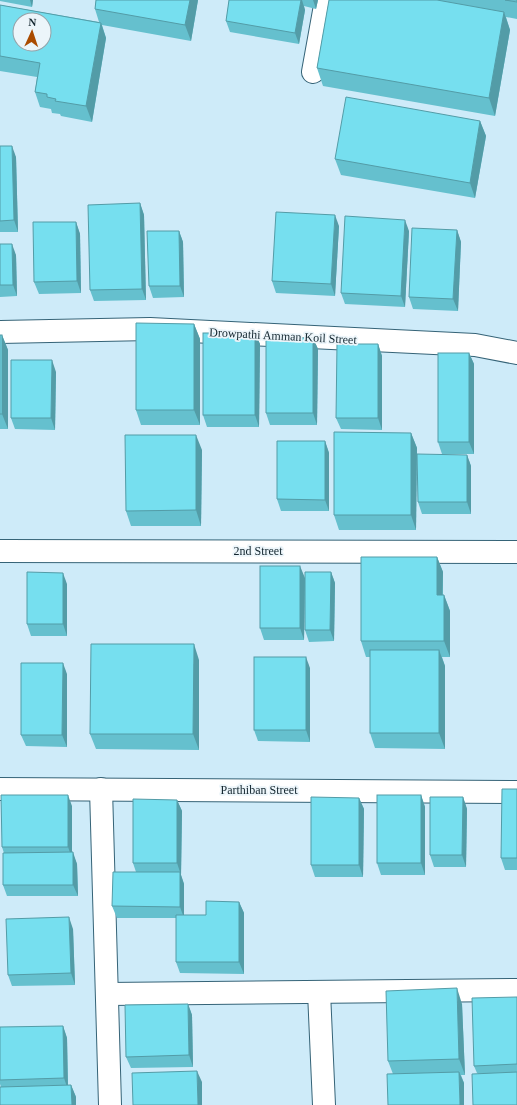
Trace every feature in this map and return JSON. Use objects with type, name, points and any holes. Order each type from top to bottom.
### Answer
[{"type":"street","points":[[313,72],[326,0]]},
{"type":"street","name":"Drowpathi Amman Koil Street","points":[[0,332],[150,329],[475,345],[517,353]]},
{"type":"street","name":"2nd Street","points":[[0,551],[517,552]]},
{"type":"street","name":"Parthiban Street","points":[[0,789],[517,792]]},
{"type":"street","points":[[101,790],[110,1105]]},
{"type":"street","points":[[107,994],[517,990]]},
{"type":"street","points":[[319,992],[324,1105]]},
{"type":"building","points":[[96,0],[190,0],[185,25],[95,9]]},
{"type":"building","points":[[229,0],[301,0],[295,33],[226,21]]},
{"type":"building","points":[[329,0],[437,0],[504,12],[489,98],[317,68]]},
{"type":"building","points":[[505,0],[517,0],[517,2]]},
{"type":"building","points":[[0,5],[39,12],[12,12],[12,52],[52,52],[52,14],[101,23],[86,106],[55,101],[56,99],[47,97],[47,94],[35,92],[40,63],[0,56]]},
{"type":"building","points":[[346,97],[480,121],[470,183],[335,159]]},
{"type":"building","points":[[0,146],[12,146],[14,220],[0,221]]},
{"type":"building","points":[[140,203],[142,289],[90,290],[88,205]]},
{"type":"building","points":[[276,212],[335,215],[331,284],[272,281]]},
{"type":"building","points":[[345,216],[405,220],[401,296],[341,293]]},
{"type":"building","points":[[33,222],[76,222],[77,281],[34,282]]},
{"type":"building","points":[[412,228],[457,230],[453,299],[409,297]]},
{"type":"building","points":[[147,231],[179,231],[180,286],[149,286]]},
{"type":"building","points":[[0,244],[12,244],[13,285],[0,285]]},
{"type":"building","points":[[136,323],[194,324],[194,410],[136,410]]},
{"type":"building","points":[[203,333],[255,333],[255,415],[203,415]]},
{"type":"building","points":[[0,335],[2,335],[2,414],[0,414]]},
{"type":"building","points":[[266,337],[313,338],[313,413],[266,413]]},
{"type":"building","points":[[337,344],[378,344],[378,418],[336,418]]},
{"type":"building","points":[[438,353],[469,353],[469,442],[438,442]]},
{"type":"building","points":[[11,360],[52,360],[51,418],[11,418]]},
{"type":"building","points":[[334,432],[411,433],[411,515],[334,515]]},
{"type":"building","points":[[125,435],[196,435],[196,510],[126,511]]},
{"type":"building","points":[[277,441],[325,441],[325,500],[277,499]]},
{"type":"building","points":[[417,454],[467,455],[467,502],[418,502]]},
{"type":"building","points":[[361,557],[437,557],[437,595],[444,595],[444,641],[361,641]]},
{"type":"building","points":[[260,566],[300,566],[300,628],[260,628]]},
{"type":"building","points":[[27,572],[63,573],[63,624],[27,624]]},
{"type":"building","points":[[305,572],[331,572],[330,630],[305,630]]},
{"type":"building","points":[[91,644],[194,644],[193,734],[90,734]]},
{"type":"building","points":[[370,650],[439,650],[439,733],[370,733]]},
{"type":"building","points":[[254,657],[306,657],[306,730],[254,730]]},
{"type":"building","points":[[21,663],[63,663],[62,735],[21,735]]},
{"type":"building","points":[[502,789],[517,789],[517,858],[501,858]]},
{"type":"building","points":[[1,795],[68,795],[68,847],[2,847]]},
{"type":"building","points":[[377,795],[421,795],[421,863],[377,863]]},
{"type":"building","points":[[311,797],[359,798],[359,865],[311,865]]},
{"type":"building","points":[[430,797],[463,797],[462,855],[430,855]]},
{"type":"building","points":[[133,799],[177,800],[177,863],[133,863]]},
{"type":"building","points":[[73,852],[73,885],[3,885],[3,853]]},
{"type":"building","points":[[113,872],[180,872],[180,907],[112,906]]},
{"type":"building","points":[[206,901],[239,902],[239,962],[176,962],[176,915],[206,915]]},
{"type":"building","points":[[69,917],[71,973],[8,975],[6,919]]},
{"type":"building","points":[[457,988],[459,1059],[388,1061],[386,991]]},
{"type":"building","points":[[517,997],[517,1064],[474,1066],[472,998]]},
{"type":"building","points":[[188,1004],[189,1055],[126,1057],[125,1005]]},
{"type":"building","points":[[63,1026],[64,1078],[0,1080],[0,1027]]},
{"type":"building","points":[[197,1071],[198,1105],[133,1105],[132,1073]]},
{"type":"building","points":[[459,1072],[460,1105],[388,1105],[387,1074]]},
{"type":"building","points":[[517,1072],[517,1105],[473,1105],[472,1074]]},
{"type":"building","points":[[71,1085],[72,1105],[0,1105],[0,1087]]}]
